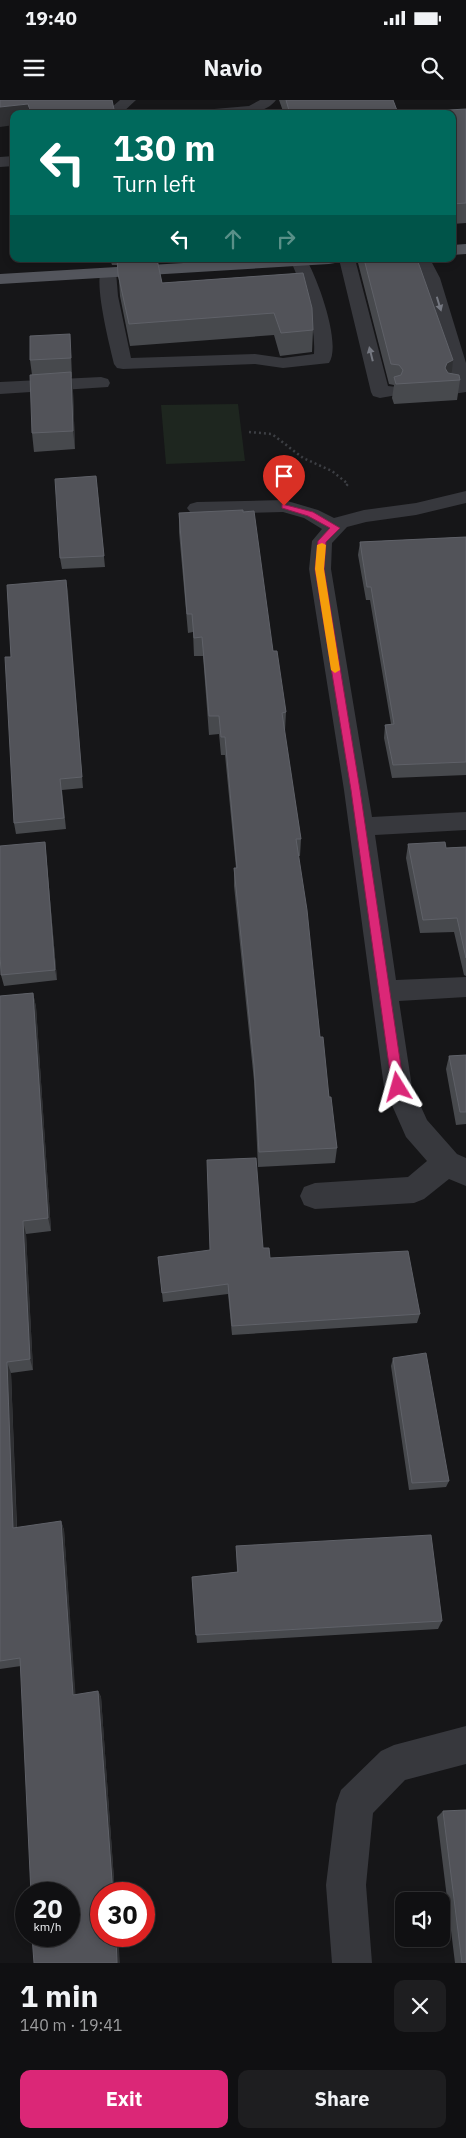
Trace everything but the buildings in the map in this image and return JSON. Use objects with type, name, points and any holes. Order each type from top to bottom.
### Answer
[{"type":"main road","points":[[0,279],[108,272],[185,263],[242,262]]},
{"type":"street","points":[[116,110],[129,100]]},
{"type":"street","points":[[239,110],[265,105],[268,100]]},
{"type":"street","points":[[108,272],[109,296],[123,364],[255,359],[283,363],[324,359],[325,345],[313,291],[298,262]]},
{"type":"street","points":[[348,262],[380,392],[390,391]]},
{"type":"street","points":[[423,262],[431,278],[464,387],[453,388]]},
{"type":"street","points":[[0,388],[101,383]]},
{"type":"street","points":[[197,508],[284,506],[310,514],[329,524],[340,524],[364,516],[416,509],[466,497]]},
{"type":"street","points":[[315,1196],[414,1190],[457,1168],[416,1128],[398,1087],[320,569],[322,541],[329,524]]},
{"type":"street","points":[[360,826],[466,821]]},
{"type":"street","points":[[384,992],[463,987]]},
{"type":"street","points":[[352,1963],[346,1885],[355,1804],[394,1764],[466,1745]]},
{"type":"path","points":[[249,432],[272,434],[303,458],[332,471],[348,484],[332,498],[329,524]]},
{"type":"shaded area","points":[[238,404],[245,461],[166,464],[161,405]]},
{"type":"slow traffic","points":[[322,545],[320,569],[335,670]]},
{"type":"route","points":[[284,506],[310,514],[336,528],[322,541],[320,569],[356,790],[398,1087]]}]
